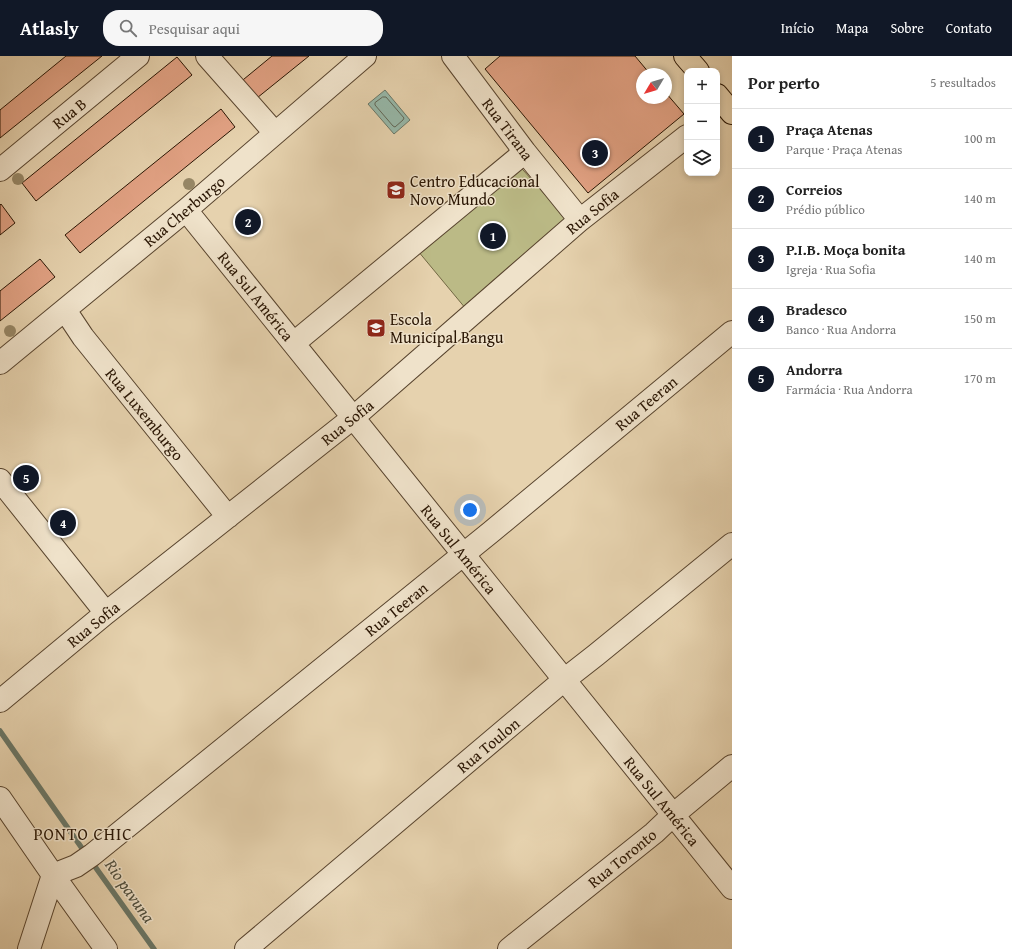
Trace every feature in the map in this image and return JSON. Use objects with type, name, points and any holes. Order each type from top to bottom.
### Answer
[{"type":"main road","points":[[685,56],[695,68]]},
{"type":"street","name":"Rua B","points":[[0,170],[138,56]]},
{"type":"street","points":[[207,56],[275,133]]},
{"type":"street","name":"Rua Cherburgo","points":[[0,363],[186,210],[365,56]]},
{"type":"street","name":"Rua Tirana","points":[[453,56],[525,152],[580,220]]},
{"type":"street","name":"Rua Sofia","points":[[0,700],[106,613],[354,417],[580,220],[684,138]]},
{"type":"street","points":[[294,343],[525,152]]},
{"type":"street","name":"Rua Sul América","points":[[186,210],[732,888]]},
{"type":"street","name":"Rua Luxemburgo","points":[[65,310],[83,337],[228,517]]},
{"type":"street","name":"Rua Teeran","points":[[53,875],[76,866],[92,855],[463,554],[732,332]]},
{"type":"street","points":[[0,480],[106,613]]},
{"type":"street","name":"Rua Toulon","points":[[246,949],[564,680],[732,544]]},
{"type":"street","name":"Rua Toronto","points":[[509,949],[654,833],[673,815],[732,766]]},
{"type":"street","points":[[0,798],[106,949]]},
{"type":"street","points":[[29,949],[53,875]]},
{"type":"shaded area","points":[[515,161],[573,226],[471,315],[413,245]]},
{"type":"water","points":[[385,90],[410,120],[394,134],[368,104]]},
{"type":"building","points":[[66,56],[102,56],[0,138],[0,110]]},
{"type":"building","points":[[272,56],[309,56],[252,102],[238,84]]},
{"type":"building","points":[[500,56],[635,56],[645,68],[636,68],[636,104],[672,104],[672,100],[684,114],[588,193],[485,69]]},
{"type":"building","points":[[177,57],[192,75],[36,201],[22,183]]},
{"type":"building","points":[[221,109],[235,127],[80,253],[65,235]]},
{"type":"building","points":[[1,204],[15,223],[0,235],[0,205]]},
{"type":"building","points":[[40,259],[55,277],[0,321],[0,291]]},
{"type":"waterway","name":"Rio pavuna","points":[[0,731],[86,854]]},
{"type":"waterway","name":"Rio pavuna","points":[[91,861],[154,949]]},
{"type":"place","name":"P.I.B. Moça bonita","points":[[595,153]]},
{"type":"place","name":"Centro Educacional Novo Mundo","points":[[396,190]]},
{"type":"place","name":"Correios","points":[[248,222]]},
{"type":"place","name":"Praça Atenas","points":[[493,236]]},
{"type":"place","name":"Escola Municipal Bangu","points":[[376,328]]},
{"type":"place","name":"Andorra","points":[[26,478]]},
{"type":"place","name":"Bradesco","points":[[63,523]]},
{"type":"district","name":"PONTO CHIC","points":[[83,834]]}]
